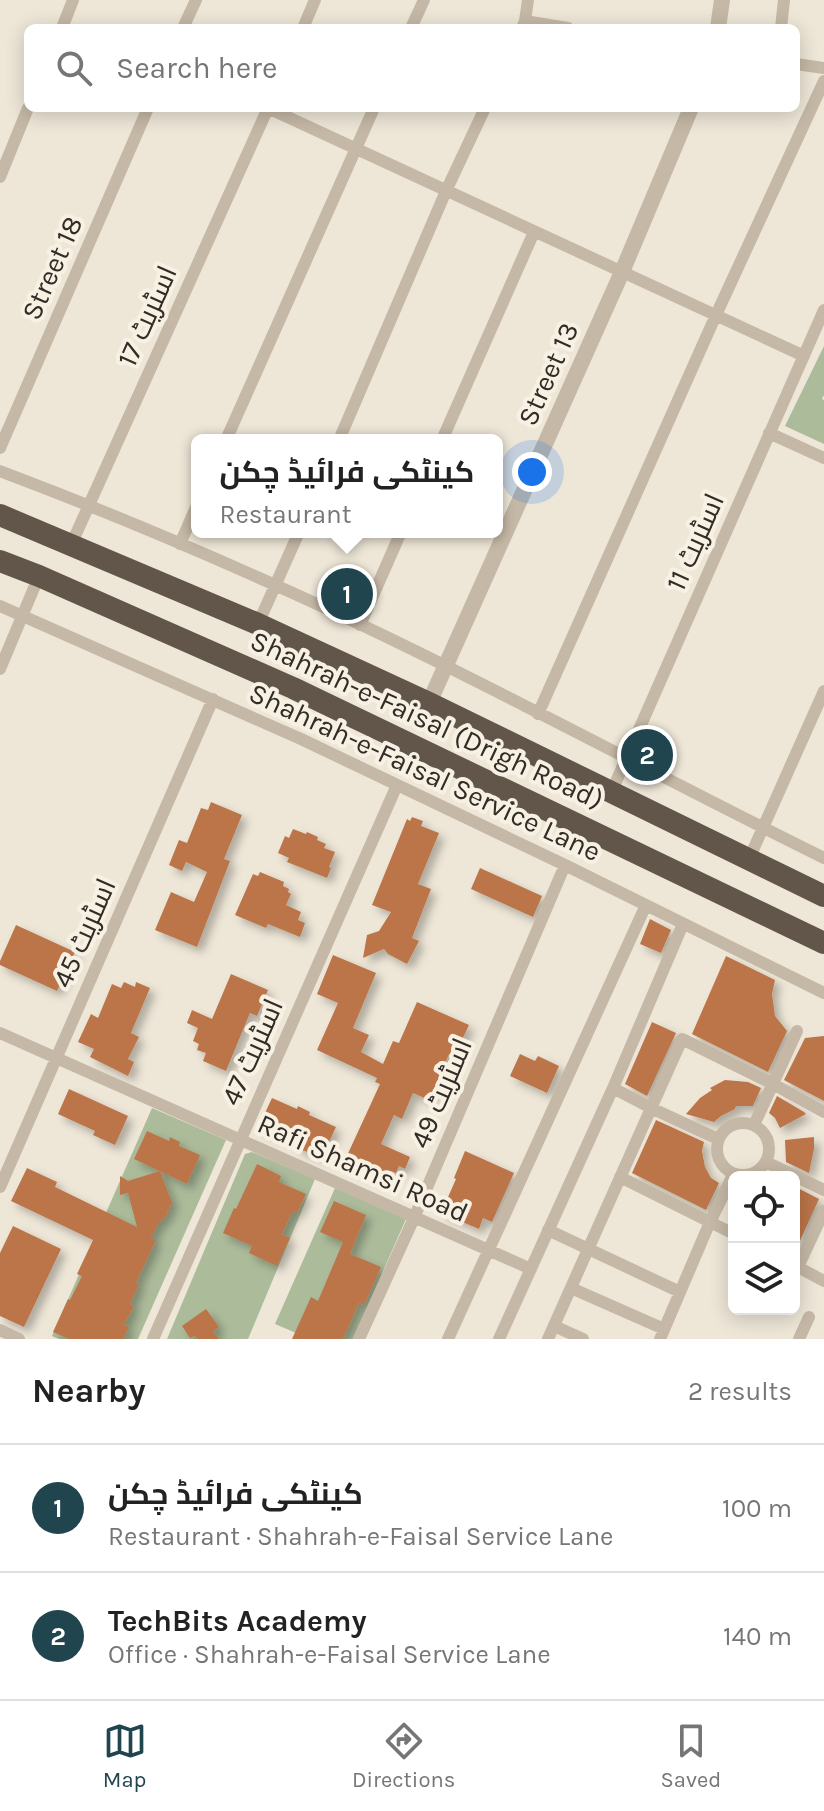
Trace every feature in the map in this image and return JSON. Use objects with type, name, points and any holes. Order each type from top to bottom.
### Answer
[{"type":"highway","name":"Shahrah-e-Faisal (Drigh Road)","points":[[0,515],[258,624],[429,703],[824,896]]},
{"type":"highway","name":"Shahrah-e-Faisal (Drigh Road)","points":[[0,561],[293,688],[824,943]]},
{"type":"street","points":[[64,24],[73,0]]},
{"type":"street","points":[[185,24],[196,0]]},
{"type":"street","points":[[305,24],[315,0]]},
{"type":"street","points":[[413,24],[424,0]]},
{"type":"street","points":[[524,24],[528,0]]},
{"type":"street","points":[[719,24],[722,0]]},
{"type":"street","points":[[781,24],[784,0]]},
{"type":"street","points":[[800,65],[824,68]]},
{"type":"street","points":[[538,714],[824,81]]},
{"type":"street","points":[[0,177],[26,112]]},
{"type":"street","name":"Street 18","points":[[0,448],[146,112]]},
{"type":"street","name":"اسٹریٹ 17","points":[[71,545],[266,112]]},
{"type":"street","points":[[277,112],[804,356]]},
{"type":"street","points":[[229,434],[372,112]]},
{"type":"street","points":[[342,434],[483,112]]},
{"type":"street","name":"Street 13","points":[[503,537],[622,272],[689,112]]},
{"type":"street","points":[[445,434],[534,232]]},
{"type":"street","name":"اسٹریٹ 11","points":[[611,793],[824,310]]},
{"type":"street","points":[[769,433],[824,458]]},
{"type":"street","points":[[1,474],[88,505],[277,585],[445,666],[824,858]]},
{"type":"street","points":[[180,544],[191,519]]},
{"type":"street","points":[[258,624],[297,538]]},
{"type":"street","points":[[360,625],[398,538]]},
{"type":"street","name":"Street 13","points":[[429,703],[503,538]]},
{"type":"street","points":[[0,669],[39,576]]},
{"type":"street","name":"Shahrah-e-Faisal Service Lane","points":[[0,606],[213,699],[397,785],[824,993]]},
{"type":"street","points":[[749,859],[824,691]]},
{"type":"street","name":"اسٹریٹ 45","points":[[0,1187],[213,699]]},
{"type":"street","name":"اسٹریٹ 47","points":[[153,1339],[397,785]]},
{"type":"street","name":"اسٹریٹ 49","points":[[359,1339],[565,865]]},
{"type":"street","points":[[448,1339],[646,905]]},
{"type":"street","points":[[499,1339],[613,1088],[683,924]]},
{"type":"street","points":[[754,1125],[797,1031]]},
{"type":"street","name":"Rafi Shamsi Road","points":[[0,1033],[531,1269]]},
{"type":"street","points":[[548,1339],[682,1039],[824,1112]]},
{"type":"street","points":[[613,1088],[718,1139]]},
{"type":"street","points":[[728,1171],[718,1156],[718,1139],[734,1125],[754,1125],[766,1137],[769,1152],[766,1162],[758,1171]]},
{"type":"street","points":[[766,1162],[824,1190]]},
{"type":"street","points":[[620,1177],[728,1231]]},
{"type":"street","points":[[571,1288],[662,1334],[728,1185]]},
{"type":"street","points":[[800,1258],[824,1211]]},
{"type":"street","points":[[548,1230],[680,1292]]},
{"type":"street","points":[[800,1268],[824,1281]]},
{"type":"street","points":[[799,1339],[809,1317]]},
{"type":"street","points":[[554,1326],[583,1339]]},
{"type":"street","points":[[0,1330],[19,1339]]},
{"type":"green space","points":[[824,346],[822,399],[824,444],[785,426]]},
{"type":"green space","points":[[152,1108],[226,1140],[138,1339],[59,1339],[52,1336]]},
{"type":"green space","points":[[252,1152],[315,1179],[248,1339],[167,1339],[245,1154]]},
{"type":"green space","points":[[335,1188],[406,1219],[353,1339],[310,1339],[275,1324]]},
{"type":"building","points":[[211,802],[242,815],[224,859],[230,861],[197,947],[155,930],[171,892],[194,902],[207,872],[186,862],[182,871],[169,865],[179,840],[187,843],[201,808],[208,810]]},
{"type":"building","points":[[412,817],[423,821],[421,826],[439,833],[418,884],[431,889],[412,938],[419,941],[407,964],[384,949],[363,958],[367,935],[379,931],[391,912],[372,905],[407,819],[410,821]]},
{"type":"building","points":[[293,829],[318,837],[317,840],[326,844],[324,848],[335,852],[327,878],[287,862],[289,858],[278,853],[285,836],[289,838]]},
{"type":"building","points":[[480,868],[542,896],[533,917],[471,889]]},
{"type":"building","points":[[260,872],[284,882],[283,886],[289,889],[291,894],[286,905],[301,912],[298,920],[305,923],[300,937],[235,915],[253,874],[258,876]]},
{"type":"building","points":[[650,919],[671,930],[661,953],[640,944]]},
{"type":"building","points":[[16,925],[75,952],[57,991],[0,965]]},
{"type":"building","points":[[333,955],[376,973],[353,1028],[369,1035],[361,1052],[383,1064],[393,1041],[399,1043],[417,1002],[469,1025],[454,1057],[449,1054],[429,1100],[413,1093],[402,1119],[394,1115],[381,1144],[410,1157],[405,1169],[399,1166],[396,1173],[391,1171],[389,1176],[382,1173],[380,1179],[351,1166],[353,1163],[345,1160],[380,1084],[375,1082],[377,1078],[317,1050],[338,1003],[317,994]]},
{"type":"building","points":[[726,956],[775,980],[772,994],[775,1016],[787,1031],[768,1072],[692,1034]]},
{"type":"building","points":[[231,974],[268,990],[257,1016],[250,1013],[226,1071],[203,1061],[206,1053],[197,1050],[199,1044],[193,1041],[198,1028],[187,1023],[192,1010],[212,1019]]},
{"type":"building","points":[[124,982],[135,987],[136,982],[150,988],[131,1033],[139,1037],[128,1059],[134,1062],[128,1076],[90,1057],[94,1049],[78,1042],[91,1014],[98,1018],[112,984],[121,988]]},
{"type":"building","points":[[652,1022],[676,1033],[647,1096],[625,1084]]},
{"type":"building","points":[[824,1036],[824,1101],[784,1080],[805,1038]]},
{"type":"building","points":[[520,1054],[535,1061],[538,1056],[559,1066],[547,1093],[510,1076]]},
{"type":"building","points":[[725,1080],[748,1082],[761,1088],[753,1106],[736,1106],[714,1122],[686,1114],[712,1090],[710,1088]]},
{"type":"building","points":[[69,1089],[128,1116],[115,1145],[93,1135],[95,1131],[58,1114]]},
{"type":"building","points":[[777,1096],[806,1114],[780,1128],[769,1113]]},
{"type":"building","points":[[272,1098],[297,1109],[298,1106],[310,1112],[309,1115],[336,1127],[322,1157],[296,1148],[298,1143],[258,1128]]},
{"type":"building","points":[[656,1120],[704,1142],[705,1167],[711,1178],[719,1183],[706,1210],[632,1173]]},
{"type":"building","points":[[147,1131],[169,1141],[170,1137],[180,1142],[179,1146],[200,1155],[187,1184],[134,1159]]},
{"type":"building","points":[[814,1137],[809,1173],[786,1162],[785,1140]]},
{"type":"building","points":[[465,1151],[514,1173],[492,1222],[483,1218],[479,1229],[441,1213]]},
{"type":"building","points":[[257,1164],[281,1176],[279,1182],[306,1194],[297,1213],[293,1211],[282,1234],[290,1238],[277,1266],[249,1253],[252,1246],[223,1233]]},
{"type":"building","points":[[27,1168],[57,1182],[55,1187],[137,1227],[128,1193],[120,1195],[120,1176],[128,1181],[160,1171],[173,1205],[169,1206],[168,1214],[151,1238],[156,1240],[136,1283],[139,1284],[130,1304],[134,1306],[124,1325],[129,1327],[123,1339],[69,1339],[53,1332],[82,1276],[77,1274],[93,1240],[11,1201]]},
{"type":"building","points":[[800,1189],[819,1199],[800,1241]]},
{"type":"building","points":[[334,1201],[366,1215],[350,1254],[381,1267],[364,1305],[359,1303],[343,1339],[292,1339],[311,1297],[318,1301],[343,1242],[320,1232]]},
{"type":"building","points":[[13,1226],[61,1249],[24,1327],[0,1316],[0,1253]]},
{"type":"building","points":[[206,1309],[219,1327],[213,1331],[219,1339],[190,1338],[182,1326]]},
{"type":"place","name":"کینٹکی فرائیڈ چکن","points":[[347,594]]},
{"type":"place","name":"TechBits Academy","points":[[647,755]]}]
